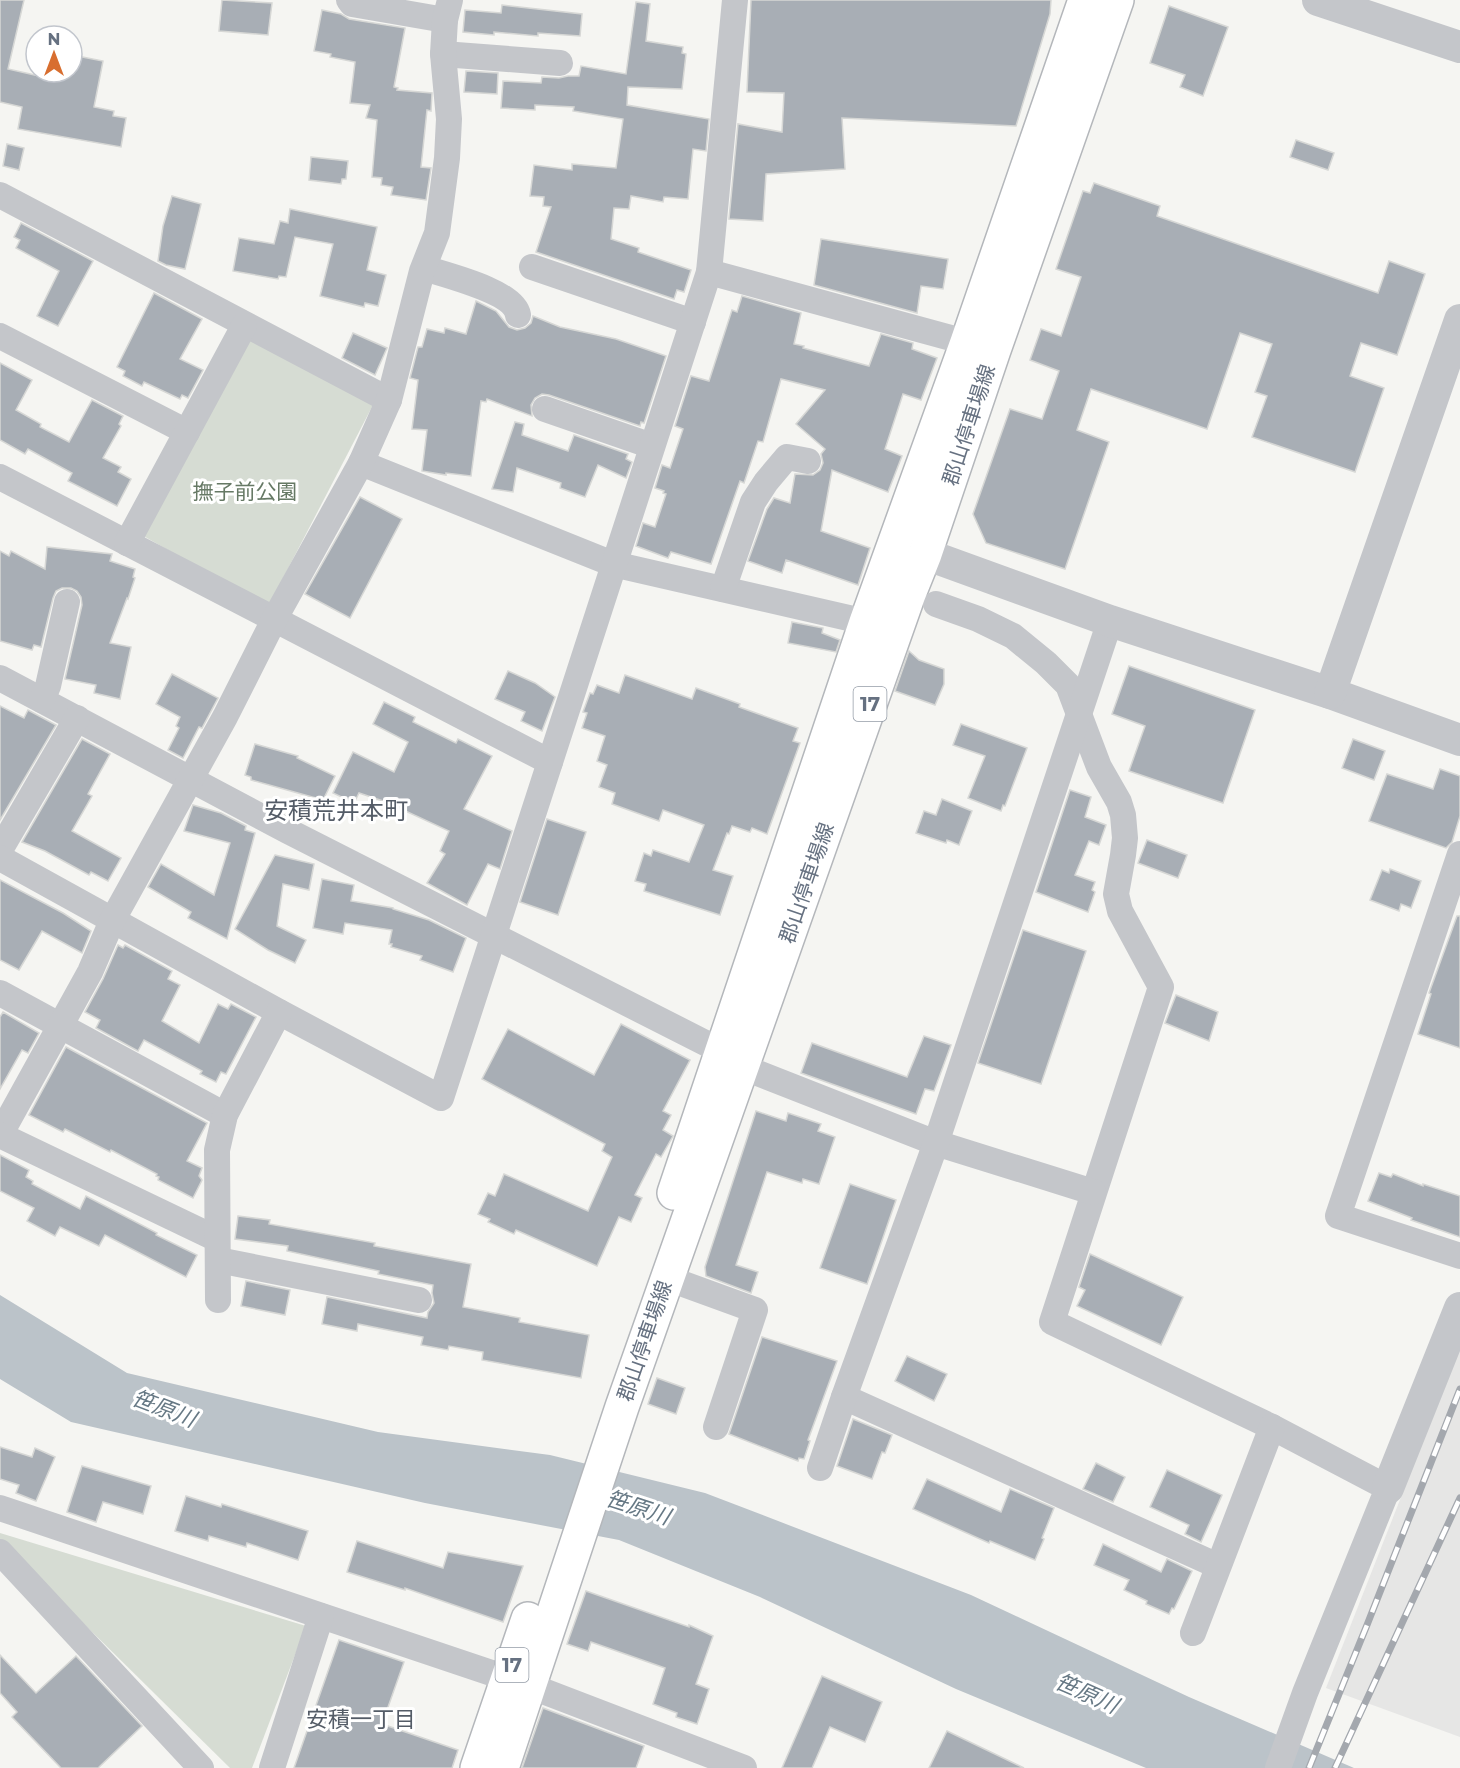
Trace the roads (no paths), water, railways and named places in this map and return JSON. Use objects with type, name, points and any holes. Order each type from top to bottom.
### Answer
[{"type":"main road","name":"郡山停車場線","points":[[502,1768],[519,1682],[731,1059],[926,554],[980,346],[1085,0]]},
{"type":"main road","name":"郡山停車場線","points":[[613,1404],[667,1278],[731,1059],[866,622],[980,346],[1117,0]]},
{"type":"main road","name":"郡山停車場線","points":[[477,1768],[519,1682]]},
{"type":"street","points":[[349,0],[352,4],[447,10],[443,54],[449,119],[447,158],[437,233],[423,268],[389,400],[361,463],[274,620],[225,717],[112,921],[90,972],[0,1135],[218,1250],[419,1300]]},
{"type":"street","points":[[0,858],[279,1012],[441,1098],[709,272],[735,0]]},
{"type":"street","points":[[1318,0],[1460,47]]},
{"type":"street","points":[[443,54],[560,63]]},
{"type":"street","points":[[0,195],[244,326],[389,400]]},
{"type":"street","points":[[532,267],[693,322]]},
{"type":"street","points":[[423,268],[492,290],[515,306],[518,315]]},
{"type":"street","points":[[709,272],[980,346]]},
{"type":"street","points":[[1330,693],[1460,320]]},
{"type":"street","points":[[127,543],[244,326]]},
{"type":"street","points":[[0,336],[187,432]]},
{"type":"street","points":[[544,409],[652,446]]},
{"type":"street","points":[[723,589],[758,493],[787,457],[808,461]]},
{"type":"street","points":[[361,463],[613,564],[866,622]]},
{"type":"street","points":[[0,477],[550,762]]},
{"type":"street","points":[[926,554],[1110,621],[1330,693],[1460,740]]},
{"type":"street","points":[[42,700],[48,686],[67,602]]},
{"type":"street","points":[[936,604],[978,619],[1013,636],[1068,685],[1099,767],[1119,802],[1123,815],[1125,838],[1116,894],[1119,911],[1161,987],[1052,1322],[1272,1427],[1388,1488]]},
{"type":"street","points":[[820,1468],[936,1143],[1110,621]]},
{"type":"street","points":[[0,678],[288,831],[495,935],[731,1059],[936,1143],[1093,1192]]},
{"type":"street","points":[[0,850],[77,718]]},
{"type":"street","points":[[1460,854],[1338,1216],[1460,1256]]},
{"type":"street","points":[[0,993],[225,1115]]},
{"type":"street","points":[[218,1300],[217,1150],[225,1115],[279,1012]]},
{"type":"street","points":[[667,1278],[755,1310],[716,1426]]},
{"type":"street","points":[[1278,1768],[1305,1693],[1460,1308]]},
{"type":"street","points":[[844,1397],[1218,1566]]},
{"type":"street","points":[[1193,1633],[1272,1427]]},
{"type":"street","points":[[0,1508],[519,1682],[704,1760],[744,1768]]},
{"type":"street","points":[[0,1552],[201,1768]]},
{"type":"street","points":[[272,1768],[321,1616]]},
{"type":"water","name":"笹原川","points":[[0,1295],[127,1373],[378,1432],[550,1455],[705,1493],[971,1595],[1189,1697],[1354,1768],[1146,1768],[956,1689],[760,1597],[619,1540],[425,1503],[71,1422],[0,1379]]},
{"type":"railway","points":[[1309,1768],[1460,1389]]},
{"type":"railway","points":[[1335,1768],[1460,1498]]},
{"type":"district","name":"安積荒井本町","points":[[336,811]]},
{"type":"district","name":"安積一丁目","points":[[361,1719]]},
{"type":"park label","name":"撫子前公園","points":[[245,492]]}]
